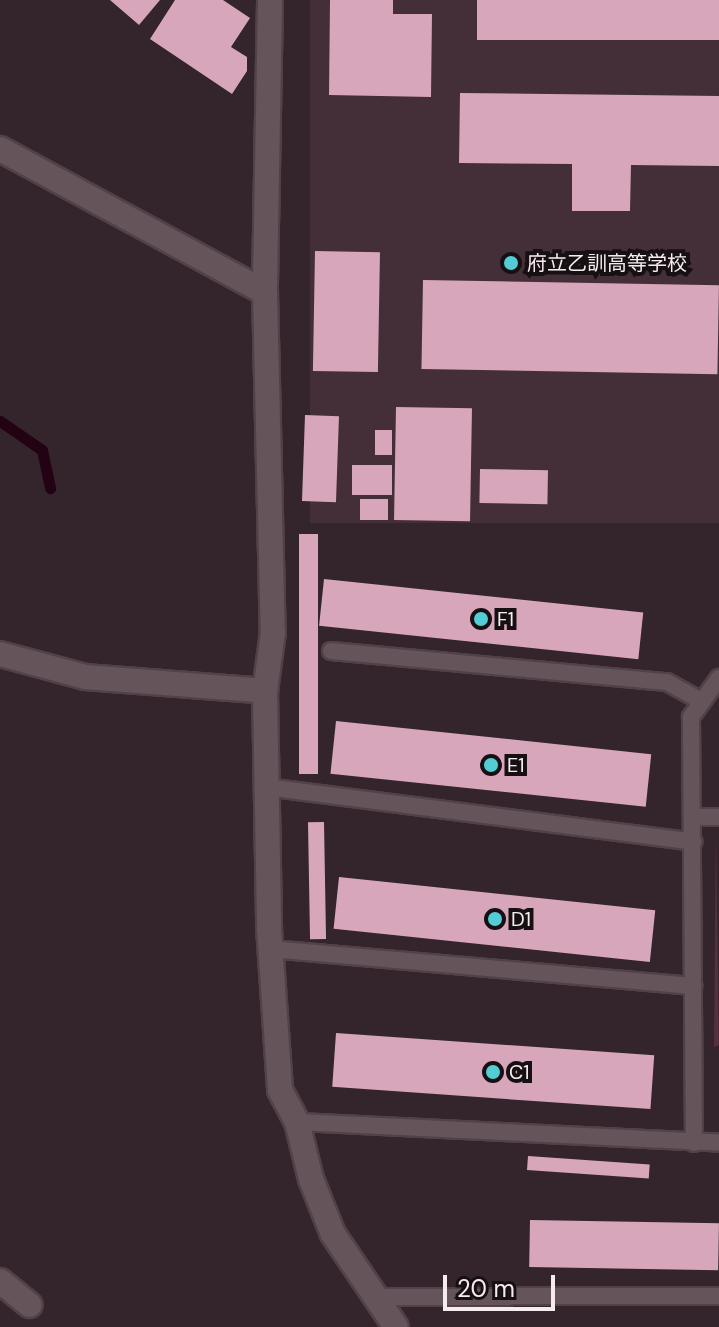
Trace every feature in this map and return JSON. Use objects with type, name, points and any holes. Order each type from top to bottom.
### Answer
[{"type":"street","points":[[270,0],[265,292],[273,632],[265,691],[270,949],[280,1090],[297,1122],[321,1207],[372,1297],[396,1327]]},
{"type":"street","points":[[0,149],[265,292]]},
{"type":"street","points":[[0,654],[85,677],[265,691]]},
{"type":"street","points":[[0,1281],[30,1305]]},
{"type":"lane","points":[[331,651],[667,682],[700,700]]},
{"type":"lane","points":[[694,1143],[691,717],[700,700],[719,678]]},
{"type":"lane","points":[[266,787],[693,842]]},
{"type":"lane","points":[[692,817],[719,817]]},
{"type":"lane","points":[[270,949],[693,986]]},
{"type":"lane","points":[[297,1122],[719,1143]]},
{"type":"lane","points":[[372,1297],[719,1296]]},
{"type":"shaded area","name":"府立乙訓高等学校","points":[[310,0],[719,0],[719,523],[310,523]]},
{"type":"shaded area","points":[[716,832],[719,1045],[714,1047]]},
{"type":"building","points":[[110,0],[160,0],[139,25]]},
{"type":"building","points":[[175,0],[223,0],[250,18],[231,47],[247,57],[247,71],[232,94],[150,39]]},
{"type":"building","points":[[330,0],[393,0],[393,14],[432,14],[431,97],[329,95]]},
{"type":"building","points":[[477,0],[719,0],[719,40],[477,40]]},
{"type":"building","points":[[460,93],[719,96],[719,166],[631,165],[630,211],[572,211],[572,164],[459,163]]},
{"type":"building","points":[[315,251],[380,252],[378,372],[313,371]]},
{"type":"building","points":[[423,280],[719,285],[717,374],[421,369]]},
{"type":"building","points":[[396,407],[472,408],[470,521],[394,520]]},
{"type":"building","points":[[305,415],[339,416],[336,502],[302,501]]},
{"type":"building","points":[[375,430],[392,430],[392,455],[375,455]]},
{"type":"building","points":[[352,465],[392,465],[392,495],[352,495]]},
{"type":"building","points":[[480,469],[548,470],[547,504],[479,503]]},
{"type":"building","points":[[360,499],[388,499],[388,520],[360,520]]},
{"type":"building","points":[[299,534],[318,534],[318,774],[299,774]]},
{"type":"building","name":"F1","points":[[324,579],[643,613],[638,659],[319,626]]},
{"type":"building","name":"E1","points":[[336,721],[651,754],[646,807],[330,774]]},
{"type":"building","points":[[308,822],[324,822],[326,939],[310,939]]},
{"type":"building","name":"D1","points":[[339,877],[655,910],[650,962],[334,929]]},
{"type":"building","name":"C1","points":[[336,1033],[654,1055],[650,1109],[332,1087]]},
{"type":"building","points":[[528,1156],[650,1165],[649,1178],[527,1170]]},
{"type":"building","points":[[530,1220],[719,1223],[718,1270],[529,1267]]},
{"type":"waterway","points":[[0,421],[42,450],[50,488]]},
{"type":"place","name":"府立乙訓高等学校","points":[[511,263]]},
{"type":"place","name":"F1","points":[[481,619]]},
{"type":"place","name":"E1","points":[[491,765]]},
{"type":"place","name":"D1","points":[[495,919]]},
{"type":"place","name":"C1","points":[[493,1072]]}]
